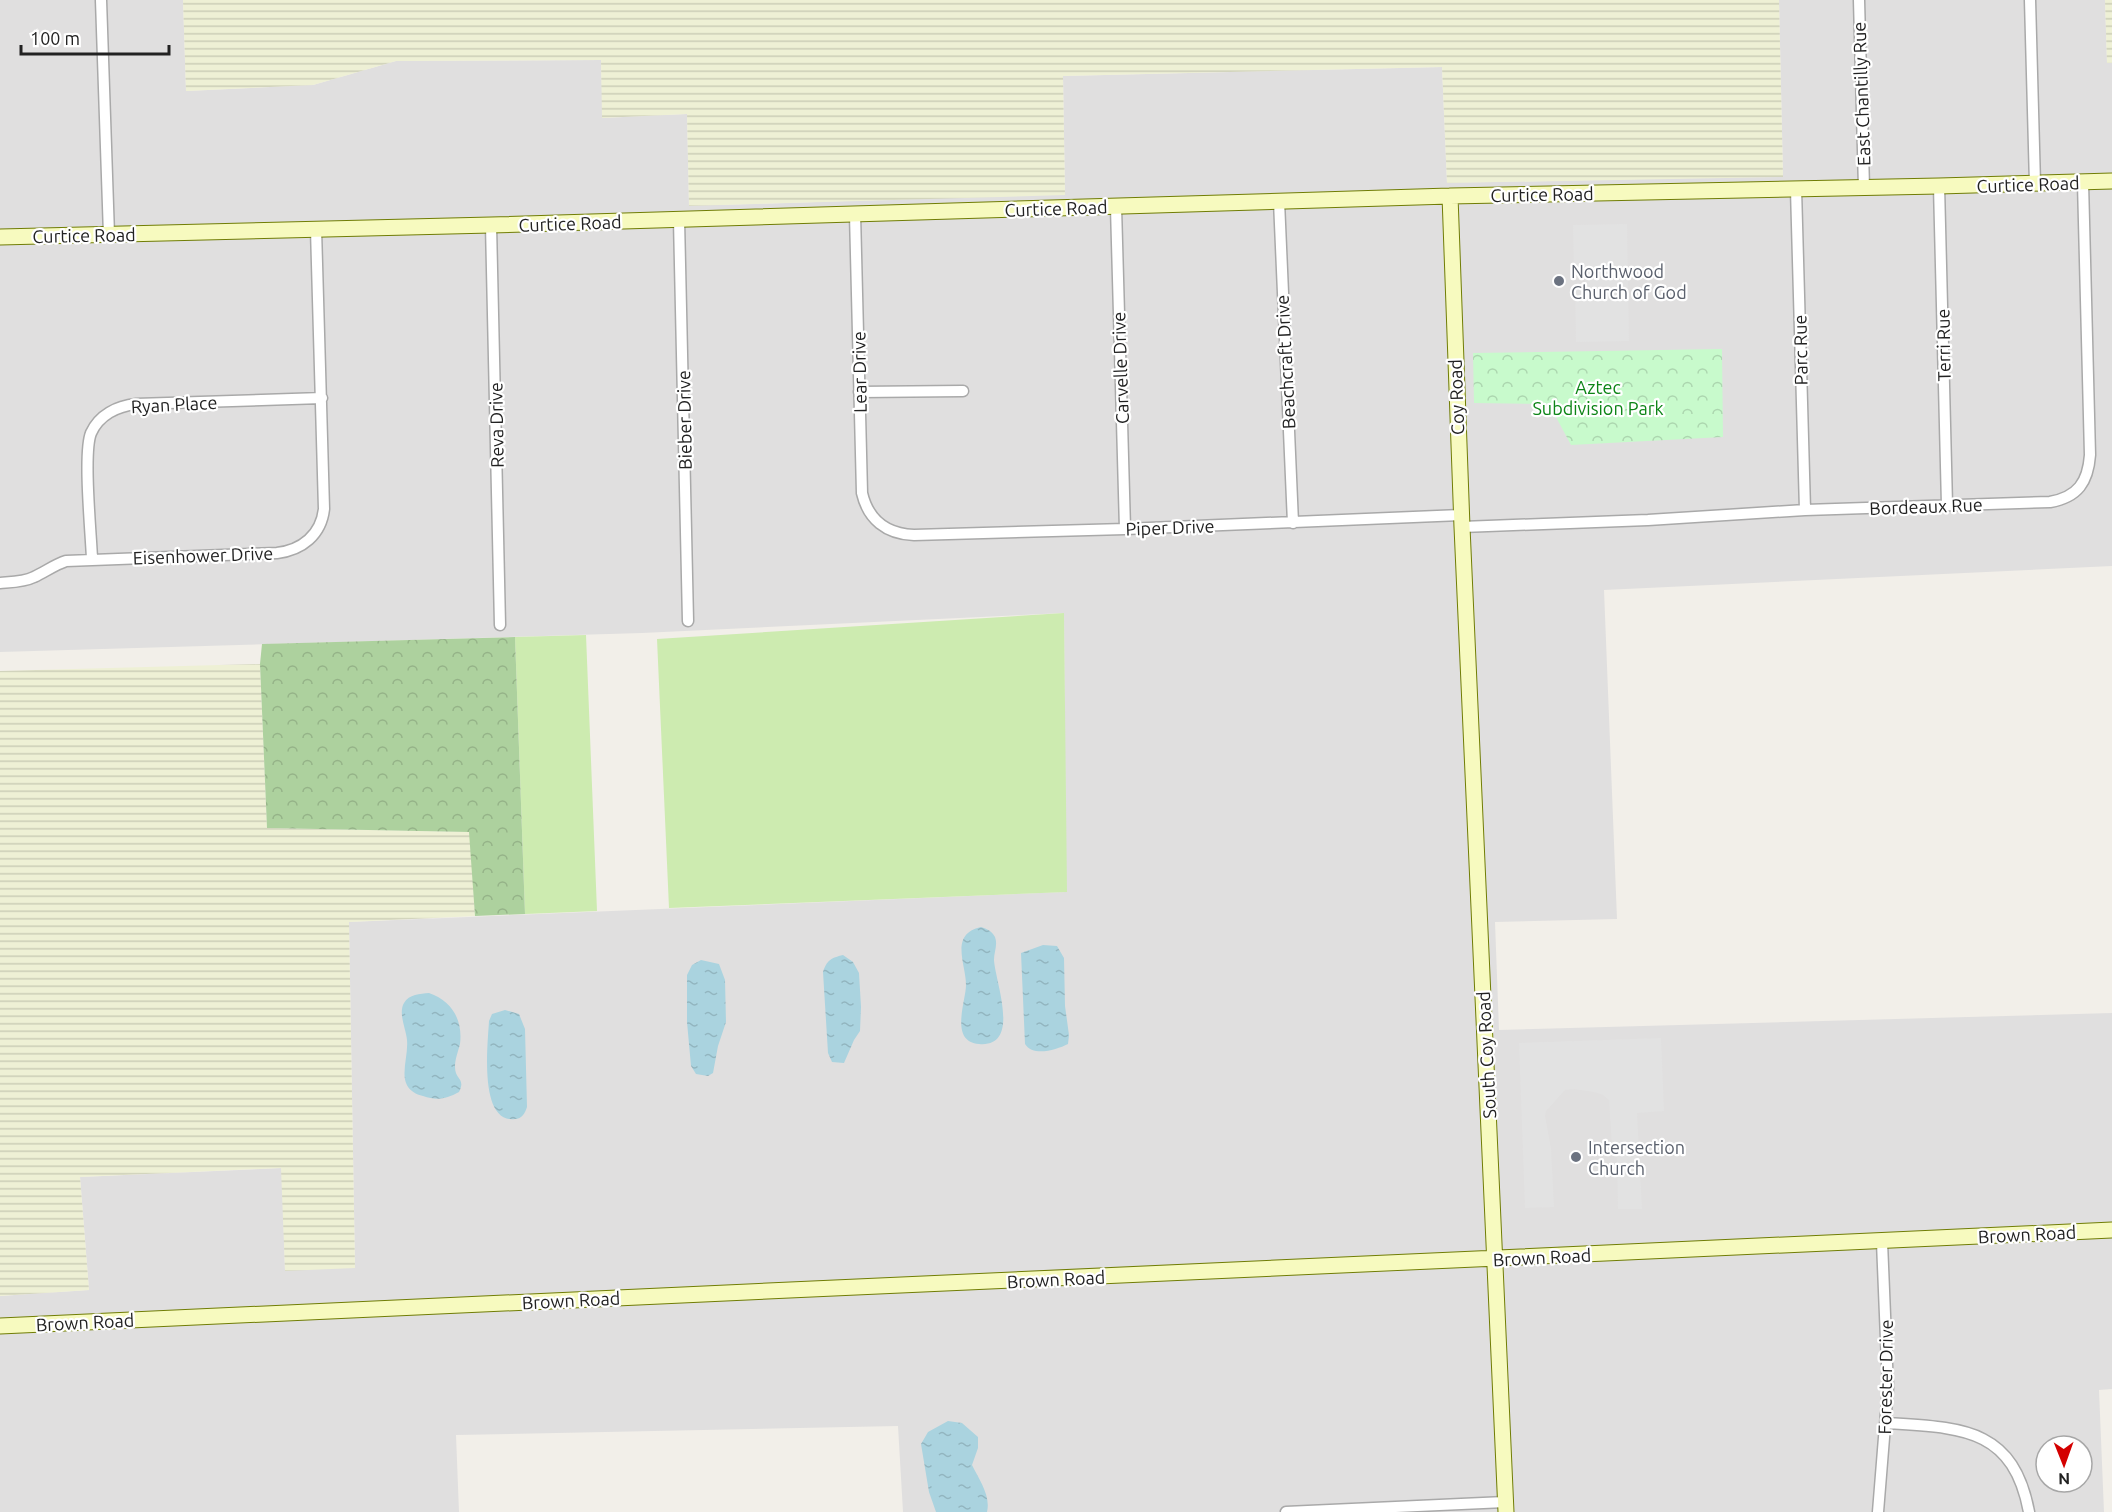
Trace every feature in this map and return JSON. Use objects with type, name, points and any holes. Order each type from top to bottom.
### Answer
[{"type":"street","points":[[101,0],[109,235]]},
{"type":"street","name":"East Chantilly Rue","points":[[1858,0],[1864,188]]},
{"type":"street","points":[[2030,0],[2035,184]]},
{"type":"street","name":"Curtice Road","points":[[0,237],[679,220],[1450,196],[2112,181]]},
{"type":"street","name":"Bordeaux Rue","points":[[1461,521],[1648,520],[1804,510],[2061,500],[2072,495],[2087,476],[2090,455],[2084,183]]},
{"type":"street","name":"Terri Rue","points":[[1939,186],[1947,505]]},
{"type":"street","name":"Parc Rue","points":[[1796,189],[1804,510]]},
{"type":"street","name":"Coy Road","points":[[1450,196],[1461,521],[1466,598]]},
{"type":"street","name":"Beachcraft Drive","points":[[1279,201],[1293,523]]},
{"type":"street","name":"Carvelle Drive","points":[[1116,207],[1125,529]]},
{"type":"street","name":"Lear Drive","points":[[855,214],[862,492],[867,507],[880,525]]},
{"type":"street","name":"Bieber Drive","points":[[679,220],[688,621]]},
{"type":"street","name":"Reva Drive","points":[[491,225],[500,625]]},
{"type":"street","name":"Eisenhower Drive","points":[[0,583],[33,578],[55,564],[66,561],[277,553],[304,544],[320,525],[324,509],[316,229]]},
{"type":"street","points":[[859,392],[963,391]]},
{"type":"street","name":"Ryan Place","points":[[93,559],[88,445],[95,427],[110,412],[136,404],[322,398]]},
{"type":"street","name":"Piper Drive","points":[[880,525],[897,533],[914,535],[1293,523],[1461,521]]},
{"type":"street","name":"South Coy Road","points":[[1466,598],[1506,1507]]},
{"type":"street","name":"Brown Road","points":[[0,1326],[2112,1230]]},
{"type":"street","name":"Forester Drive","points":[[1878,1512],[1886,1423],[1888,1359],[1882,1242]]},
{"type":"street","points":[[1886,1423],[1953,1428],[1974,1434],[1992,1444],[2015,1469],[2025,1489],[2029,1512]]},
{"type":"street","points":[[1286,1512],[1506,1507]]},
{"type":"shaded area","points":[[0,0],[183,0],[186,91],[313,85],[396,61],[601,60],[603,118],[687,114],[689,206],[1065,194],[1063,76],[1442,67],[1447,183],[1783,176],[1779,0],[2105,0],[2107,62],[2112,63],[2112,566],[1604,590],[1617,919],[1495,922],[1499,1030],[2112,1013],[2112,1389],[2099,1390],[2104,1512],[903,1512],[898,1426],[456,1435],[459,1512],[0,1512],[0,1296],[89,1290],[80,1177],[282,1168],[285,1270],[355,1267],[349,922],[1066,892],[1064,613],[642,633],[0,652]]},
{"type":"shaded area","points":[[1627,224],[1629,341],[1576,342],[1575,284],[1585,284],[1585,278],[1574,278],[1573,225]]},
{"type":"shaded area","points":[[1661,1038],[1664,1111],[1637,1113],[1642,1209],[1618,1209],[1617,1155],[1623,1155],[1623,1146],[1612,1146],[1609,1100],[1594,1092],[1573,1089],[1565,1090],[1545,1115],[1551,1148],[1554,1207],[1525,1208],[1519,1043]]},
{"type":"green space","points":[[183,0],[1779,0],[1783,177],[1447,183],[1442,67],[1063,76],[1065,195],[689,206],[687,114],[602,118],[601,60],[396,61],[313,85],[186,91]]},
{"type":"green space","points":[[2105,0],[2112,0],[2112,63],[2107,63]]},
{"type":"green space","name":"Aztec Subdivision Park","points":[[1722,349],[1723,437],[1571,445],[1549,404],[1474,403],[1473,353]]},
{"type":"green space","points":[[1064,613],[1067,892],[669,908],[657,639]]},
{"type":"green space","points":[[586,635],[597,911],[525,914],[515,637]]},
{"type":"green space","points":[[515,637],[525,914],[475,916],[469,832],[267,828],[260,664],[262,644]]},
{"type":"green space","points":[[260,664],[267,828],[470,832],[475,916],[349,922],[355,1268],[285,1271],[281,1168],[80,1177],[89,1290],[0,1296],[0,671]]},
{"type":"water","points":[[981,927],[991,932],[996,940],[994,960],[1003,1011],[1003,1025],[1000,1036],[992,1042],[979,1044],[970,1042],[964,1036],[962,1029],[961,1020],[966,985],[962,943],[965,936]]},
{"type":"water","points":[[1043,945],[1057,946],[1064,958],[1065,1006],[1069,1035],[1068,1044],[1051,1050],[1039,1051],[1025,1044],[1021,953]]},
{"type":"water","points":[[843,955],[853,962],[859,973],[861,1007],[860,1031],[844,1063],[832,1062],[828,1053],[823,972],[830,960]]},
{"type":"water","points":[[701,960],[719,964],[725,980],[726,1022],[718,1046],[713,1073],[708,1076],[696,1074],[691,1066],[687,1022],[687,975],[692,965]]},
{"type":"water","points":[[429,993],[450,1006],[460,1027],[460,1044],[455,1067],[461,1087],[459,1092],[441,1098],[428,1098],[414,1092],[408,1087],[404,1073],[407,1040],[402,1007],[412,996]]},
{"type":"water","points":[[505,1010],[519,1014],[525,1029],[527,1107],[517,1119],[503,1117],[495,1109],[490,1096],[488,1080],[489,1021],[492,1014]]},
{"type":"water","points":[[948,1421],[962,1423],[978,1437],[978,1448],[972,1465],[986,1494],[987,1512],[936,1512],[929,1492],[921,1444],[928,1432]]},
{"type":"place","name":"Northwood Church of God","points":[[1559,281]]},
{"type":"place","name":"Intersection Church","points":[[1576,1157]]}]
